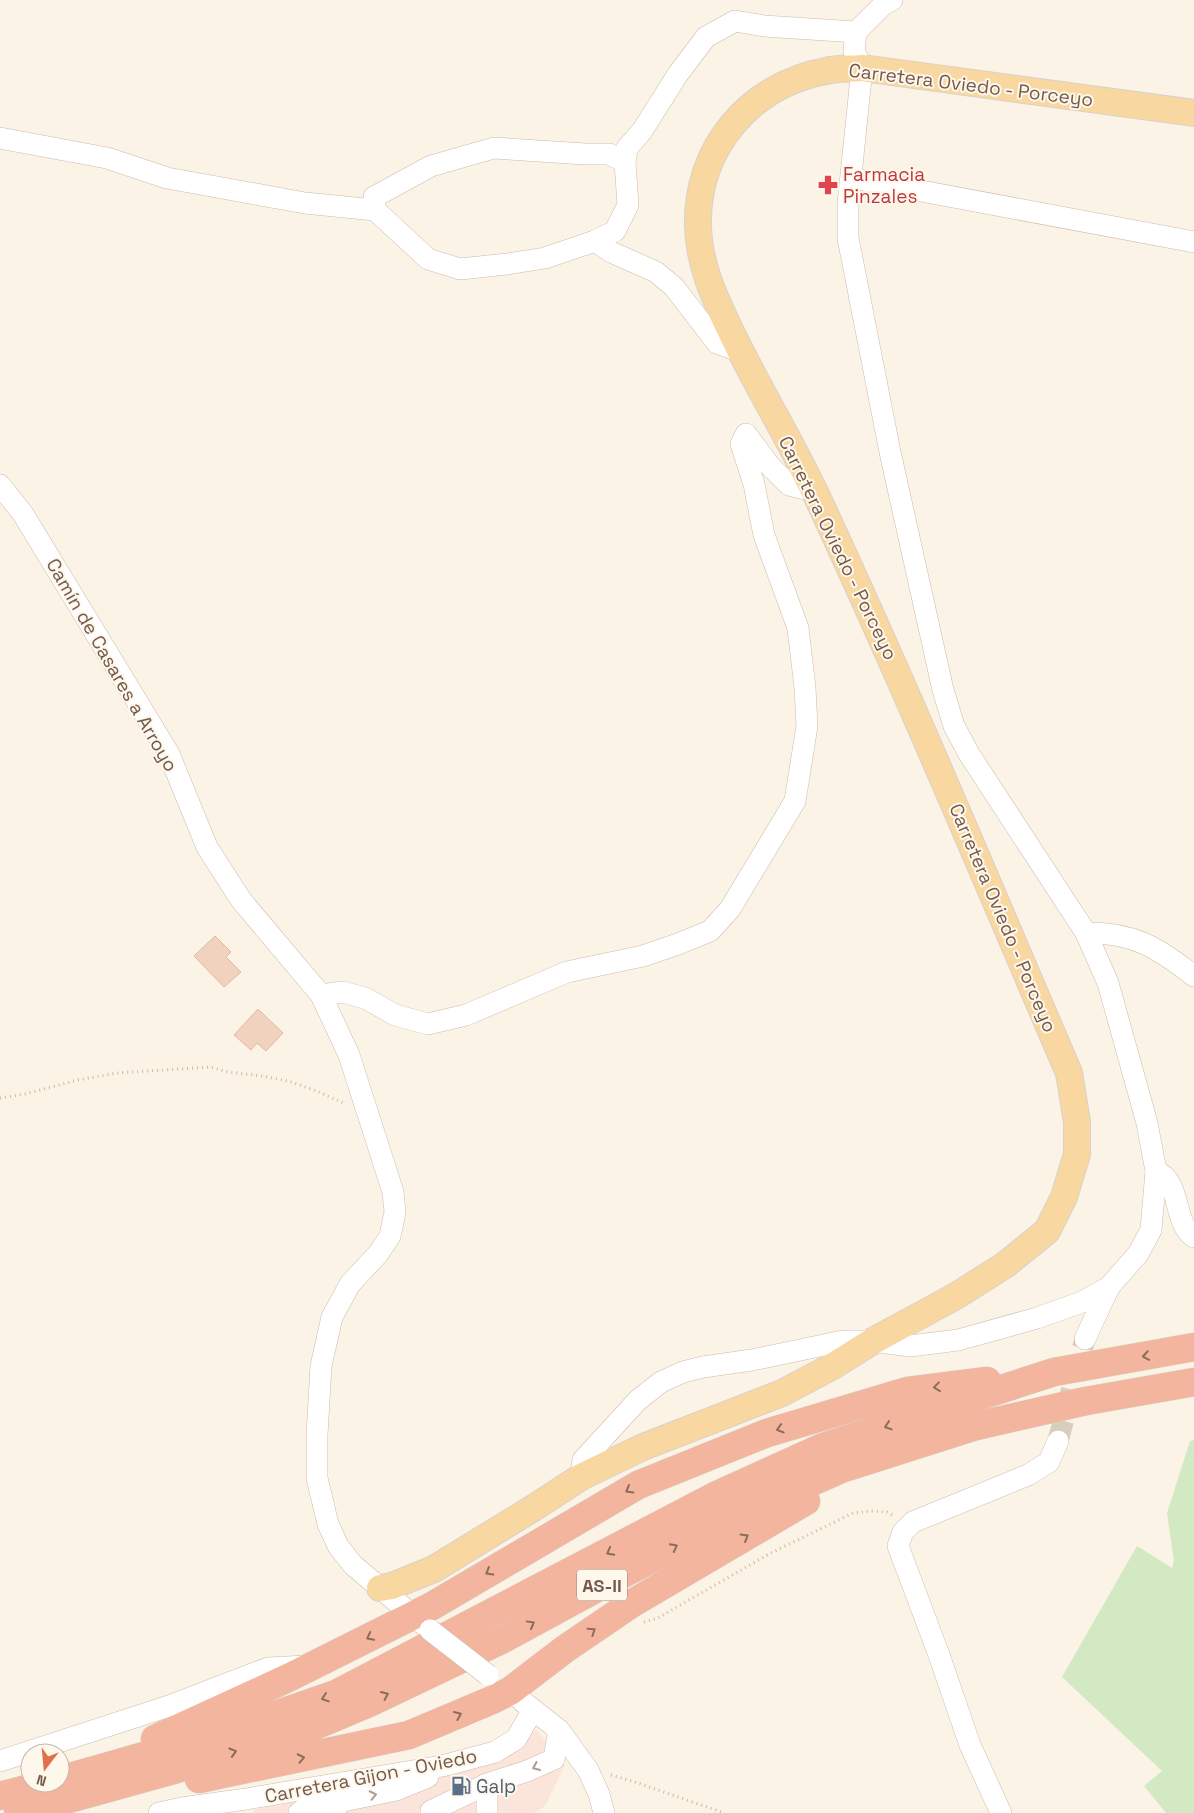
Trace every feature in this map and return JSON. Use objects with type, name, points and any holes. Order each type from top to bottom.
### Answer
[{"type":"highway","name":"AS-II","points":[[70,1777],[214,1736],[336,1694],[714,1496],[823,1447],[1054,1372],[1194,1347]]},
{"type":"highway","points":[[70,1776],[151,1742],[312,1666],[422,1622],[432,1606],[638,1485],[767,1433],[908,1391],[1054,1372]]},
{"type":"highway","name":"AS-II","points":[[18,1813],[177,1769],[312,1728],[501,1640],[730,1518],[841,1469],[976,1426],[1086,1401],[1194,1382]]},
{"type":"highway","points":[[31,1813],[409,1735],[510,1691],[565,1649],[631,1604],[818,1493],[976,1426]]},
{"type":"highway","name":"AS-II","points":[[0,1796],[20,1791]]},
{"type":"main road","name":"Carretera Oviedo - Porceyo","points":[[380,1588],[392,1586],[434,1568],[581,1477],[643,1447],[782,1393],[833,1366],[873,1341],[956,1296],[1006,1265],[1047,1231],[1064,1197],[1077,1154],[1077,1122],[1069,1073],[899,676],[814,491],[741,352],[707,282],[699,248],[700,192],[710,161],[724,135],[742,113],[763,95],[788,82],[827,70],[862,68],[1194,113]]},
{"type":"main road","name":"Carretera Oviedo - Porceyo","points":[[422,1622],[421,1585],[434,1568]]},
{"type":"street","points":[[892,0],[883,5],[856,32],[854,51],[862,68],[848,204],[848,238],[890,452],[943,690],[954,726],[969,754],[1086,933],[1108,983],[1147,1122],[1156,1171],[1152,1230],[1138,1254],[1109,1287],[1085,1339]]},
{"type":"street","points":[[0,138],[107,158],[166,178],[306,203],[375,210],[428,260],[460,269],[507,264],[545,258],[595,241],[614,230],[628,205],[625,162],[627,148],[642,131],[678,74],[706,37],[735,21],[764,26],[856,32]]},
{"type":"street","points":[[375,210],[374,197],[431,166],[494,148],[609,154],[625,162]]},
{"type":"street","points":[[852,178],[1194,242]]},
{"type":"street","points":[[595,241],[611,252],[656,272],[674,287],[717,343],[741,352]]},
{"type":"street","points":[[321,995],[343,992],[364,998],[395,1016],[428,1024],[466,1015],[567,972],[643,956],[710,931],[730,909],[795,801],[807,726],[798,628],[764,536],[754,484],[741,444],[746,434],[770,466],[789,484],[814,491]]},
{"type":"street","name":"Camín de Casares a Arroyo","points":[[0,485],[23,514],[169,754],[207,847],[241,900],[321,995],[349,1055],[393,1192],[395,1212],[390,1236],[378,1254],[350,1284],[332,1317],[321,1366],[317,1478],[328,1524],[338,1546],[353,1565],[380,1588],[559,1730],[588,1770],[599,1794],[604,1813]]},
{"type":"street","points":[[1086,933],[1101,933],[1142,941],[1167,955],[1194,976]]},
{"type":"street","points":[[1156,1171],[1163,1174],[1172,1187],[1180,1215],[1190,1235],[1194,1237]]},
{"type":"street","points":[[873,1341],[910,1346],[958,1340],[1046,1315],[1082,1302],[1109,1287]]},
{"type":"street","name":"Carretera Oviedo - Porceyo","points":[[581,1477],[583,1460],[638,1400],[661,1382],[683,1372],[703,1367],[752,1360],[843,1341],[873,1341]]},
{"type":"street","points":[[1001,1813],[970,1745],[898,1546],[902,1532],[910,1524],[1028,1475],[1049,1462],[1058,1441]]},
{"type":"street","points":[[0,1761],[169,1706],[268,1668],[312,1666]]},
{"type":"street","name":"Carretera Gijon - Oviedo","points":[[159,1813],[442,1766],[495,1752],[516,1739],[533,1710]]},
{"type":"street","points":[[431,1813],[431,1811],[487,1784],[527,1771],[554,1759],[559,1730]]},
{"type":"street","points":[[299,1813],[307,1807],[336,1807],[396,1790],[428,1777],[442,1766]]},
{"type":"street","points":[[487,1784],[487,1813]]},
{"type":"path","points":[[0,1098],[117,1073],[195,1067],[288,1081],[353,1106],[364,1104]]},
{"type":"path","points":[[640,1624],[658,1618],[769,1554],[853,1513],[887,1512],[910,1524]]},
{"type":"path","points":[[588,1770],[638,1782],[724,1813]]},
{"type":"shaded area","name":"Galp","points":[[537,1730],[565,1765],[545,1806],[534,1813],[253,1813],[255,1809],[494,1759]]},
{"type":"green space","points":[[1194,1440],[1194,1813],[1166,1813],[1144,1786],[1162,1771],[1062,1677],[1137,1546],[1172,1568],[1174,1561],[1167,1513],[1190,1441]]},
{"type":"building","points":[[215,936],[231,952],[226,957],[241,972],[224,987],[194,956]]},
{"type":"building","points":[[258,1009],[283,1033],[266,1051],[257,1043],[251,1050],[234,1035]]},
{"type":"tunnel","points":[[1058,1441],[1085,1339]]},
{"type":"place","name":"Farmacia Pinzales","points":[[828,185]]},
{"type":"place","name":"Galp","points":[[461,1786]]}]
